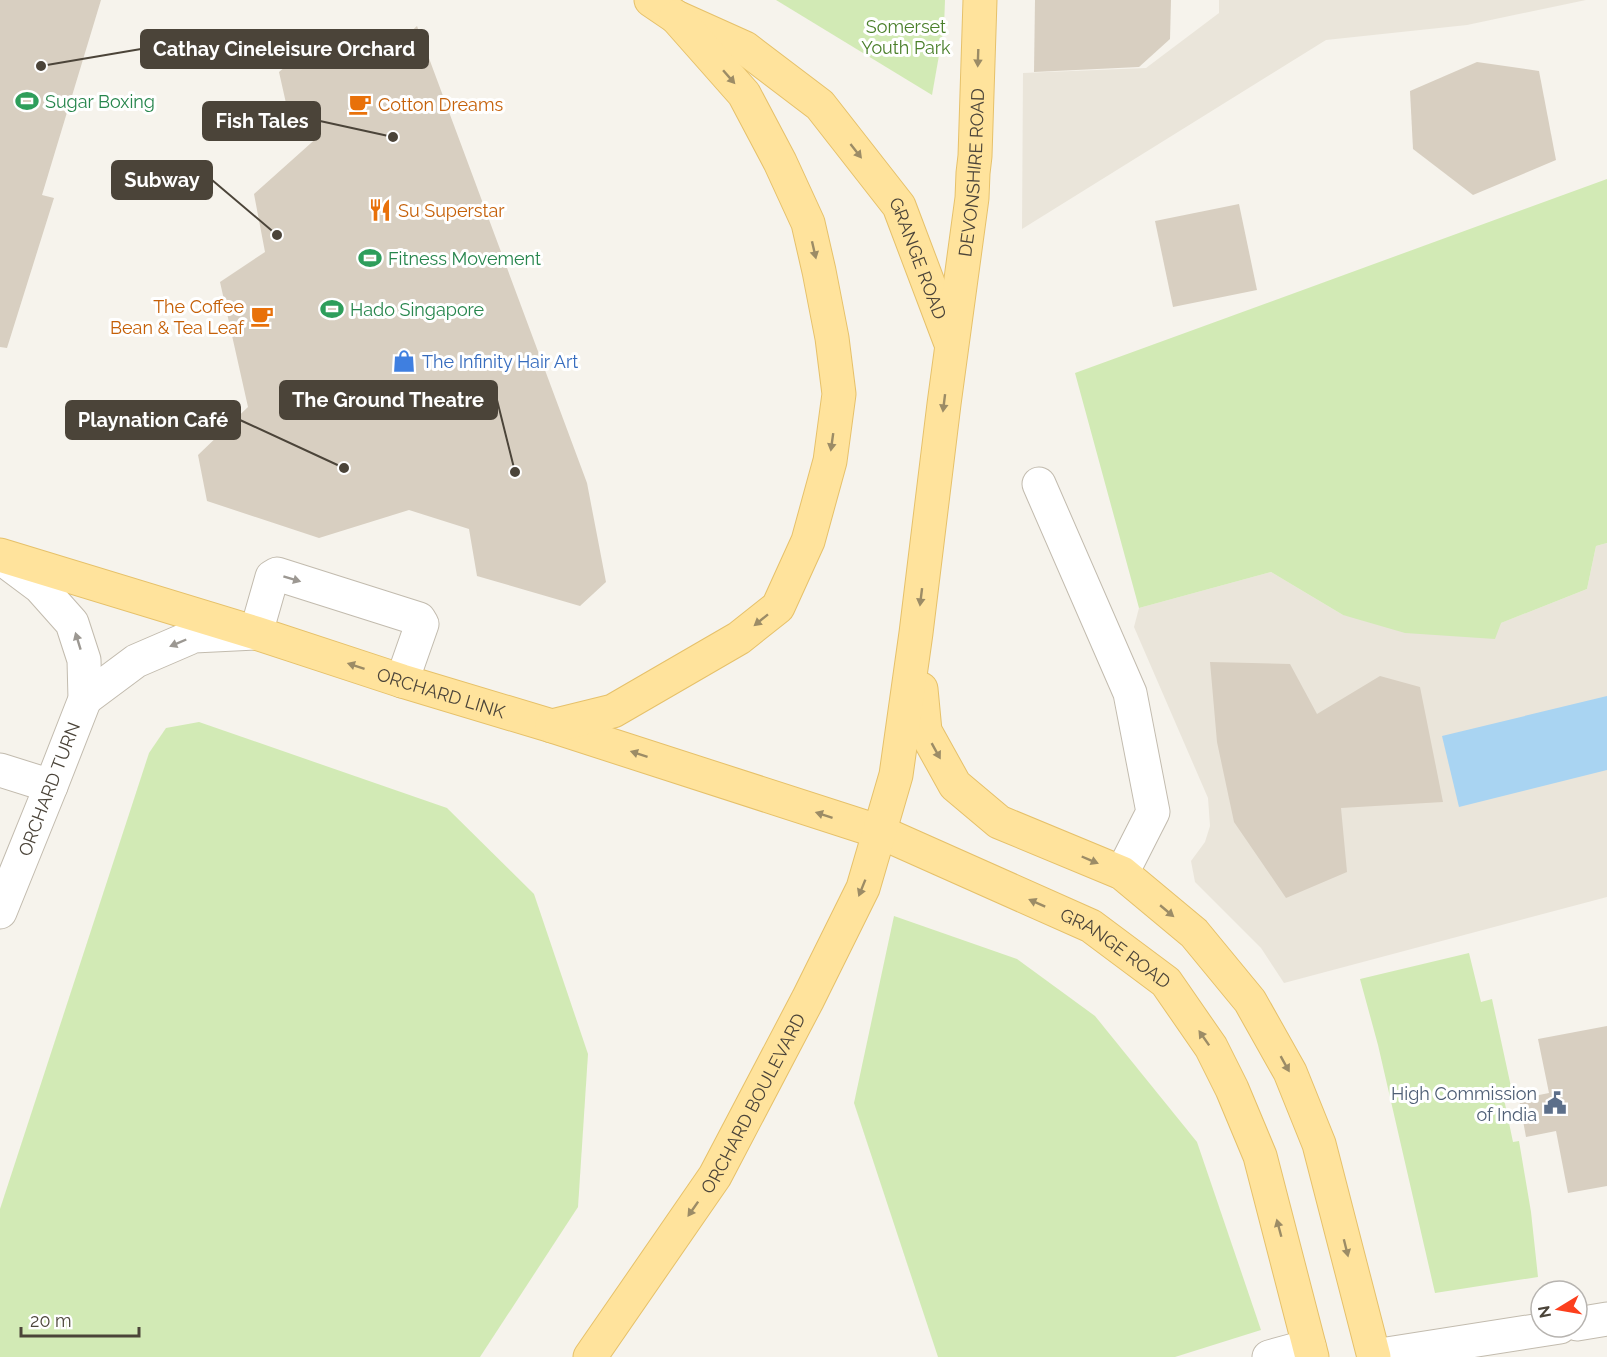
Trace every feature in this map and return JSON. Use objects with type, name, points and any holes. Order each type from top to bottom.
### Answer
[{"type":"main road","name":"DEVONSHIRE ROAD","points":[[952,345],[972,198],[980,0]]},
{"type":"main road","name":"GRANGE ROAD","points":[[664,8],[745,48],[820,105],[899,206],[952,345],[896,775],[880,832],[1091,926],[1166,982],[1211,1047],[1232,1089],[1260,1156],[1311,1351]]},
{"type":"main road","points":[[552,726],[613,711],[739,638],[778,607],[808,541],[830,461],[839,394],[832,338],[808,223],[780,162],[744,94],[664,8]]},
{"type":"main road","name":"ORCHARD LINK","points":[[0,556],[256,633],[880,832]]},
{"type":"main road","name":"GRANGE ROAD","points":[[916,633],[925,731],[955,785],[999,822],[1122,873],[1194,933],[1250,1001],[1290,1072],[1319,1144],[1374,1356]]},
{"type":"main road","name":"ORCHARD BOULEVARD","points":[[591,1357],[715,1176],[808,999],[863,888],[880,832]]},
{"type":"street","points":[[1039,484],[1130,693],[1153,812],[1122,873]]},
{"type":"street","name":"ORCHARD TURN","points":[[0,556],[40,587],[72,623],[84,660],[84,699],[0,912]]},
{"type":"street","points":[[256,633],[272,577],[277,574],[419,619],[422,624],[402,681]]},
{"type":"street","name":"ORCHARD TURN","points":[[84,699],[135,661],[194,636],[256,633]]},
{"type":"street","points":[[0,770],[51,786]]},
{"type":"street","points":[[1589,1322],[1607,1319]]},
{"type":"street","points":[[1374,1356],[1529,1332]]},
{"type":"street","points":[[1269,1357],[1311,1351]]},
{"type":"shaded area","points":[[1219,0],[1586,0],[1467,25],[1326,40],[1022,229],[1023,73],[1146,68],[1219,13]]},
{"type":"shaded area","points":[[1607,543],[1607,897],[1284,983],[1261,948],[1195,882],[1191,861],[1205,842],[1210,826],[1208,798],[1134,627],[1139,608],[1271,572],[1343,615],[1501,623],[1587,589],[1596,546]]},
{"type":"green space","name":"Somerset Youth Park","points":[[776,0],[945,0],[944,27],[932,95]]},
{"type":"green space","points":[[1607,179],[1607,543],[1596,546],[1587,589],[1501,623],[1495,639],[1405,633],[1343,615],[1271,572],[1139,608],[1075,373]]},
{"type":"green space","points":[[199,722],[447,808],[534,894],[588,1054],[578,1207],[480,1357],[0,1357],[0,1209],[149,753],[166,728]]},
{"type":"green space","points":[[894,916],[1017,959],[1095,1016],[1197,1142],[1261,1330],[1175,1357],[938,1357],[854,1103]]},
{"type":"green space","points":[[1469,953],[1481,1002],[1492,999],[1513,1096],[1504,1099],[1513,1142],[1519,1141],[1531,1212],[1538,1277],[1435,1293],[1378,1045],[1360,979]]},
{"type":"water","points":[[1607,696],[1607,770],[1459,807],[1442,736]]},
{"type":"building","points":[[0,0],[101,0],[42,195],[54,198],[7,348],[0,347]]},
{"type":"building","points":[[1035,0],[1171,0],[1170,39],[1139,67],[1034,72]]},
{"type":"building","points":[[417,26],[587,483],[606,582],[580,606],[477,576],[469,529],[409,510],[319,538],[207,501],[198,455],[248,407],[220,282],[265,252],[254,194],[320,135],[290,121],[279,72],[318,39],[384,56]]},
{"type":"building","points":[[1477,62],[1539,71],[1556,160],[1473,195],[1413,149],[1410,91]]},
{"type":"building","points":[[1239,204],[1257,290],[1173,307],[1155,221]]},
{"type":"building","points":[[1210,662],[1290,664],[1317,714],[1380,676],[1420,687],[1443,802],[1341,808],[1347,872],[1286,898],[1234,822],[1217,742]]},
{"type":"building","points":[[1607,1026],[1607,1186],[1568,1193],[1556,1131],[1526,1137],[1519,1099],[1549,1093],[1538,1039]]},
{"type":"place","name":"Cathay Cineleisure Orchard","points":[[41,66]]},
{"type":"place","name":"Sugar Boxing","points":[[27,101]]},
{"type":"place","name":"Cotton Dreams","points":[[360,104]]},
{"type":"place","name":"Fish Tales","points":[[393,137]]},
{"type":"place","name":"Su Superstar","points":[[380,210]]},
{"type":"place","name":"Subway","points":[[277,235]]},
{"type":"place","name":"Fitness Movement","points":[[370,258]]},
{"type":"place","name":"Hado Singapore","points":[[332,309]]},
{"type":"place","name":"The Coffee Bean & Tea Leaf","points":[[262,316]]},
{"type":"place","name":"The Infinity Hair Art","points":[[404,361]]},
{"type":"place","name":"Playnation Café","points":[[344,468]]},
{"type":"place","name":"The Ground Theatre","points":[[515,472]]},
{"type":"place","name":"High Commission of India","points":[[1555,1103]]}]
